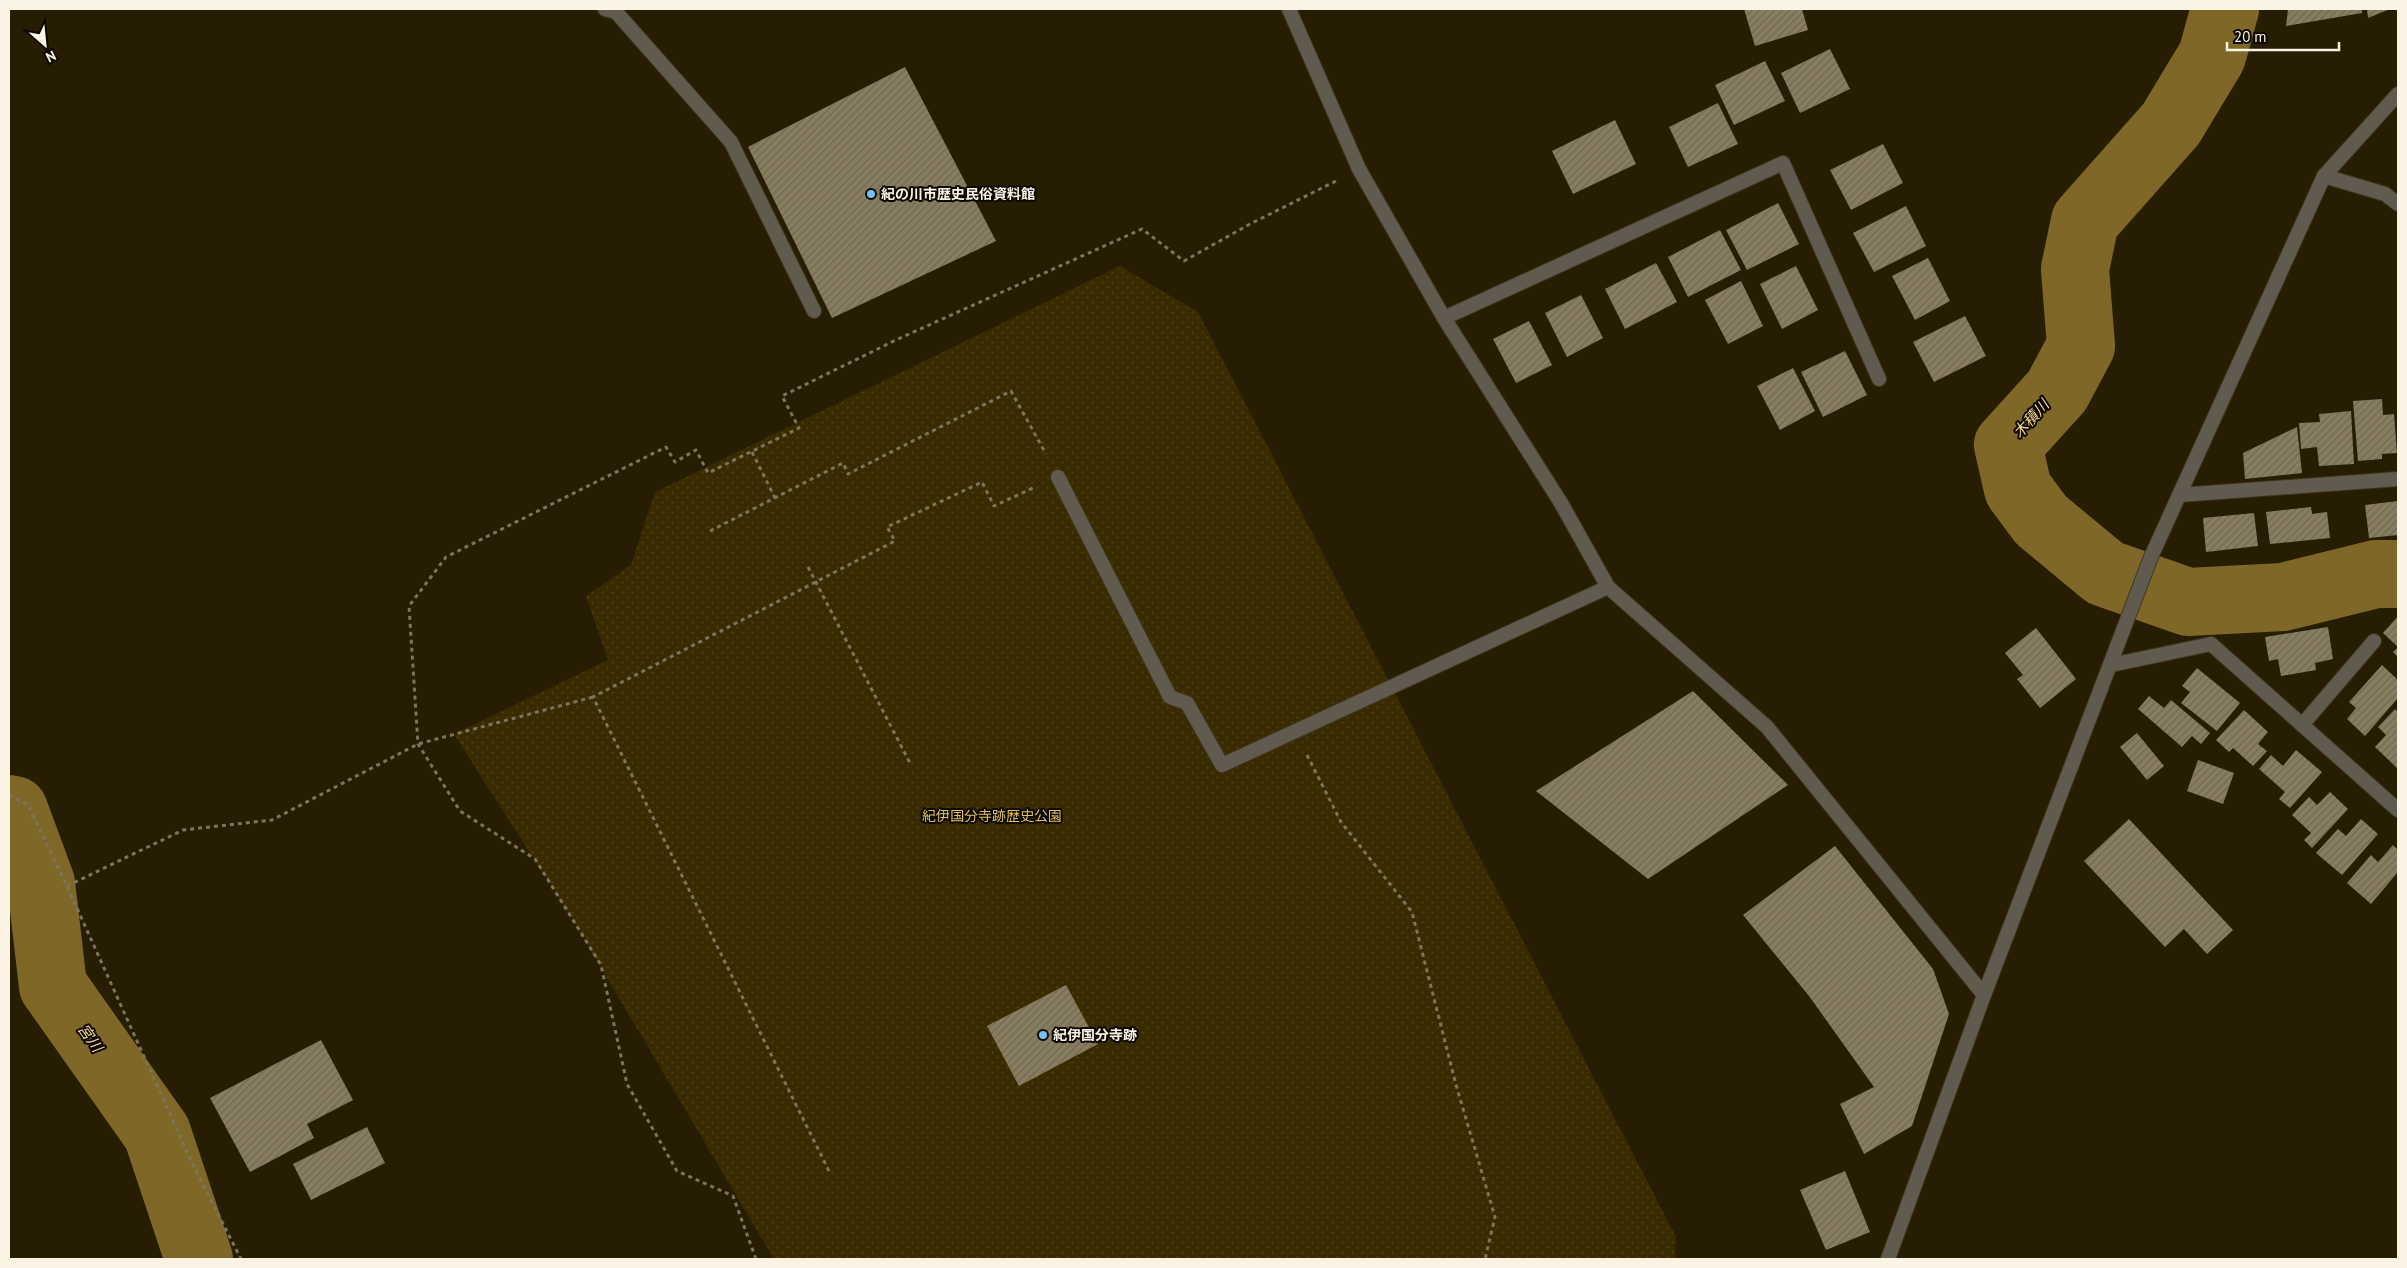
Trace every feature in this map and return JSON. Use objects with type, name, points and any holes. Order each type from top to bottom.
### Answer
[{"type":"street","points":[[605,9],[616,12],[731,142],[814,311]]},
{"type":"street","points":[[1289,9],[1359,169],[1444,318],[1561,503],[1608,587],[1767,727],[1984,995]]},
{"type":"street","points":[[1888,1259],[1984,995],[2151,557],[2324,176],[2398,94]]},
{"type":"street","points":[[1444,318],[1783,163],[1879,378]]},
{"type":"street","points":[[2324,176],[2385,194],[2398,204]]},
{"type":"street","points":[[1058,476],[1170,697],[1187,703],[1222,765],[1608,587]]},
{"type":"street","points":[[2179,495],[2398,479]]},
{"type":"street","points":[[2302,725],[2374,641]]},
{"type":"street","points":[[2111,664],[2211,644],[2398,810]]},
{"type":"path","points":[[756,1259],[733,1196],[677,1171],[627,1084],[601,965],[535,860],[460,811],[418,744],[409,606],[446,557],[666,447],[674,462],[696,450],[708,473],[799,428],[782,396],[898,339],[1142,229],[1184,261],[1250,224],[1359,169]]},
{"type":"path","points":[[67,886],[183,830],[272,820],[418,744],[593,697],[895,541],[887,527],[982,482],[994,506],[1058,476],[1012,391],[848,474],[843,462],[710,532]]},
{"type":"path","points":[[752,452],[775,498]]},
{"type":"path","points":[[808,567],[910,763]]},
{"type":"path","points":[[593,697],[829,1171]]},
{"type":"path","points":[[1295,732],[1341,822],[1412,912],[1456,1085],[1495,1217],[1485,1259]]},
{"type":"path","points":[[9,795],[28,805],[67,886],[193,1165],[241,1259]]},
{"type":"green space","name":"紀伊国分寺跡歴史公園","points":[[1120,266],[1198,312],[1676,1237],[1675,1259],[774,1259],[569,914],[454,734],[608,660],[586,596],[631,565],[655,492]]},
{"type":"building","points":[[1744,9],[1802,9],[1808,30],[1755,46]]},
{"type":"building","points":[[2288,9],[2362,9],[2362,13],[2286,26]]},
{"type":"building","points":[[2367,9],[2390,9],[2368,18]]},
{"type":"building","points":[[1830,49],[1850,89],[1800,113],[1781,73]]},
{"type":"building","points":[[1765,61],[1785,101],[1734,125],[1715,85]]},
{"type":"building","name":"紀の川市歴史民俗資料館","points":[[905,67],[996,241],[832,318],[748,147]]},
{"type":"building","points":[[1718,103],[1738,144],[1688,167],[1669,127]]},
{"type":"building","points":[[1615,120],[1636,164],[1573,194],[1552,151]]},
{"type":"building","points":[[1883,144],[1903,183],[1851,210],[1830,170]]},
{"type":"building","points":[[1778,203],[1799,244],[1747,270],[1726,230]]},
{"type":"building","points":[[1906,206],[1926,246],[1874,272],[1853,233]]},
{"type":"building","points":[[1720,230],[1741,270],[1688,297],[1668,257]]},
{"type":"building","points":[[1928,258],[1950,301],[1915,320],[1892,276]]},
{"type":"building","points":[[1656,263],[1677,302],[1625,329],[1605,289]]},
{"type":"building","points":[[1796,266],[1818,310],[1782,329],[1760,284]]},
{"type":"building","points":[[1741,281],[1763,326],[1728,344],[1705,300]]},
{"type":"building","points":[[1581,295],[1603,338],[1567,357],[1545,313]]},
{"type":"building","points":[[1965,316],[1986,356],[1934,382],[1913,342]]},
{"type":"building","points":[[1529,321],[1552,365],[1516,383],[1493,339]]},
{"type":"building","points":[[1845,351],[1867,395],[1823,417],[1801,372]]},
{"type":"building","points":[[1793,368],[1815,411],[1780,430],[1757,386]]},
{"type":"building","points":[[2382,399],[2383,415],[2394,414],[2397,453],[2382,454],[2382,459],[2358,461],[2353,401]]},
{"type":"building","points":[[2351,411],[2354,464],[2319,466],[2317,447],[2301,449],[2299,423],[2320,422],[2319,414]]},
{"type":"building","points":[[2297,427],[2302,473],[2245,479],[2243,453]]},
{"type":"building","points":[[2398,501],[2398,535],[2369,538],[2365,505]]},
{"type":"building","points":[[2311,507],[2312,514],[2327,512],[2330,538],[2270,544],[2266,512]]},
{"type":"building","points":[[2254,513],[2258,546],[2206,552],[2203,518]]},
{"type":"building","points":[[2398,616],[2398,647],[2383,633]]},
{"type":"building","points":[[2328,627],[2333,659],[2315,663],[2316,670],[2281,676],[2278,659],[2269,661],[2265,637]]},
{"type":"building","points":[[2036,628],[2076,679],[2040,708],[2017,679],[2023,675],[2005,653]]},
{"type":"building","points":[[2398,647],[2398,657],[2393,652]]},
{"type":"building","points":[[2382,665],[2398,680],[2398,698],[2365,736],[2347,719],[2356,708],[2349,702]]},
{"type":"building","points":[[2197,668],[2240,703],[2217,731],[2181,703],[2190,692],[2182,686]]},
{"type":"building","points":[[1693,691],[1788,785],[1648,879],[1536,791]]},
{"type":"building","points":[[2149,696],[2164,708],[2171,700],[2210,733],[2201,744],[2192,736],[2182,747],[2138,709]]},
{"type":"building","points":[[2395,709],[2398,712],[2398,769],[2375,747],[2386,735],[2378,727]]},
{"type":"building","points":[[2244,710],[2268,732],[2258,744],[2267,751],[2253,766],[2233,748],[2229,752],[2216,740]]},
{"type":"building","points":[[2137,733],[2164,766],[2147,780],[2120,747]]},
{"type":"building","points":[[2296,750],[2322,772],[2290,808],[2279,799],[2285,792],[2259,769],[2271,755],[2283,766]]},
{"type":"building","points":[[2198,760],[2234,773],[2223,804],[2187,791]]},
{"type":"building","points":[[2330,792],[2348,809],[2312,848],[2304,840],[2311,833],[2292,815],[2309,797],[2317,805]]},
{"type":"building","points":[[2129,819],[2233,930],[2207,954],[2184,929],[2165,947],[2084,861]]},
{"type":"building","points":[[2361,819],[2378,834],[2342,875],[2316,853],[2338,829],[2346,836]]},
{"type":"building","points":[[2393,845],[2398,850],[2398,872],[2371,904],[2347,883],[2371,855],[2378,862]]},
{"type":"building","points":[[1835,846],[1933,969],[1949,1014],[1912,1126],[1864,1154],[1840,1104],[1874,1087],[1809,996],[1743,915]]},
{"type":"building","name":"紀伊国分寺跡","points":[[1066,985],[1098,1044],[1019,1086],[987,1026]]},
{"type":"building","points":[[321,1040],[353,1100],[307,1124],[314,1138],[250,1172],[210,1098]]},
{"type":"building","points":[[367,1127],[385,1163],[311,1200],[293,1164]]},
{"type":"building","points":[[1845,1171],[1870,1232],[1826,1250],[1800,1190]]},
{"type":"waterway","name":"木積川","points":[[2225,9],[2212,56],[2171,124],[2085,221],[2075,269],[2081,346],[2057,391],[2008,445],[2018,489],[2041,520],[2105,573],[2188,602],[2283,597],[2376,574],[2398,574]]},
{"type":"waterway","name":"宮川","points":[[9,809],[14,810],[41,883],[53,986],[157,1133],[199,1259]]},
{"type":"place","name":"紀の川市歴史民俗資料館","points":[[871,194]]},
{"type":"place","name":"紀伊国分寺跡","points":[[1043,1035]]}]
